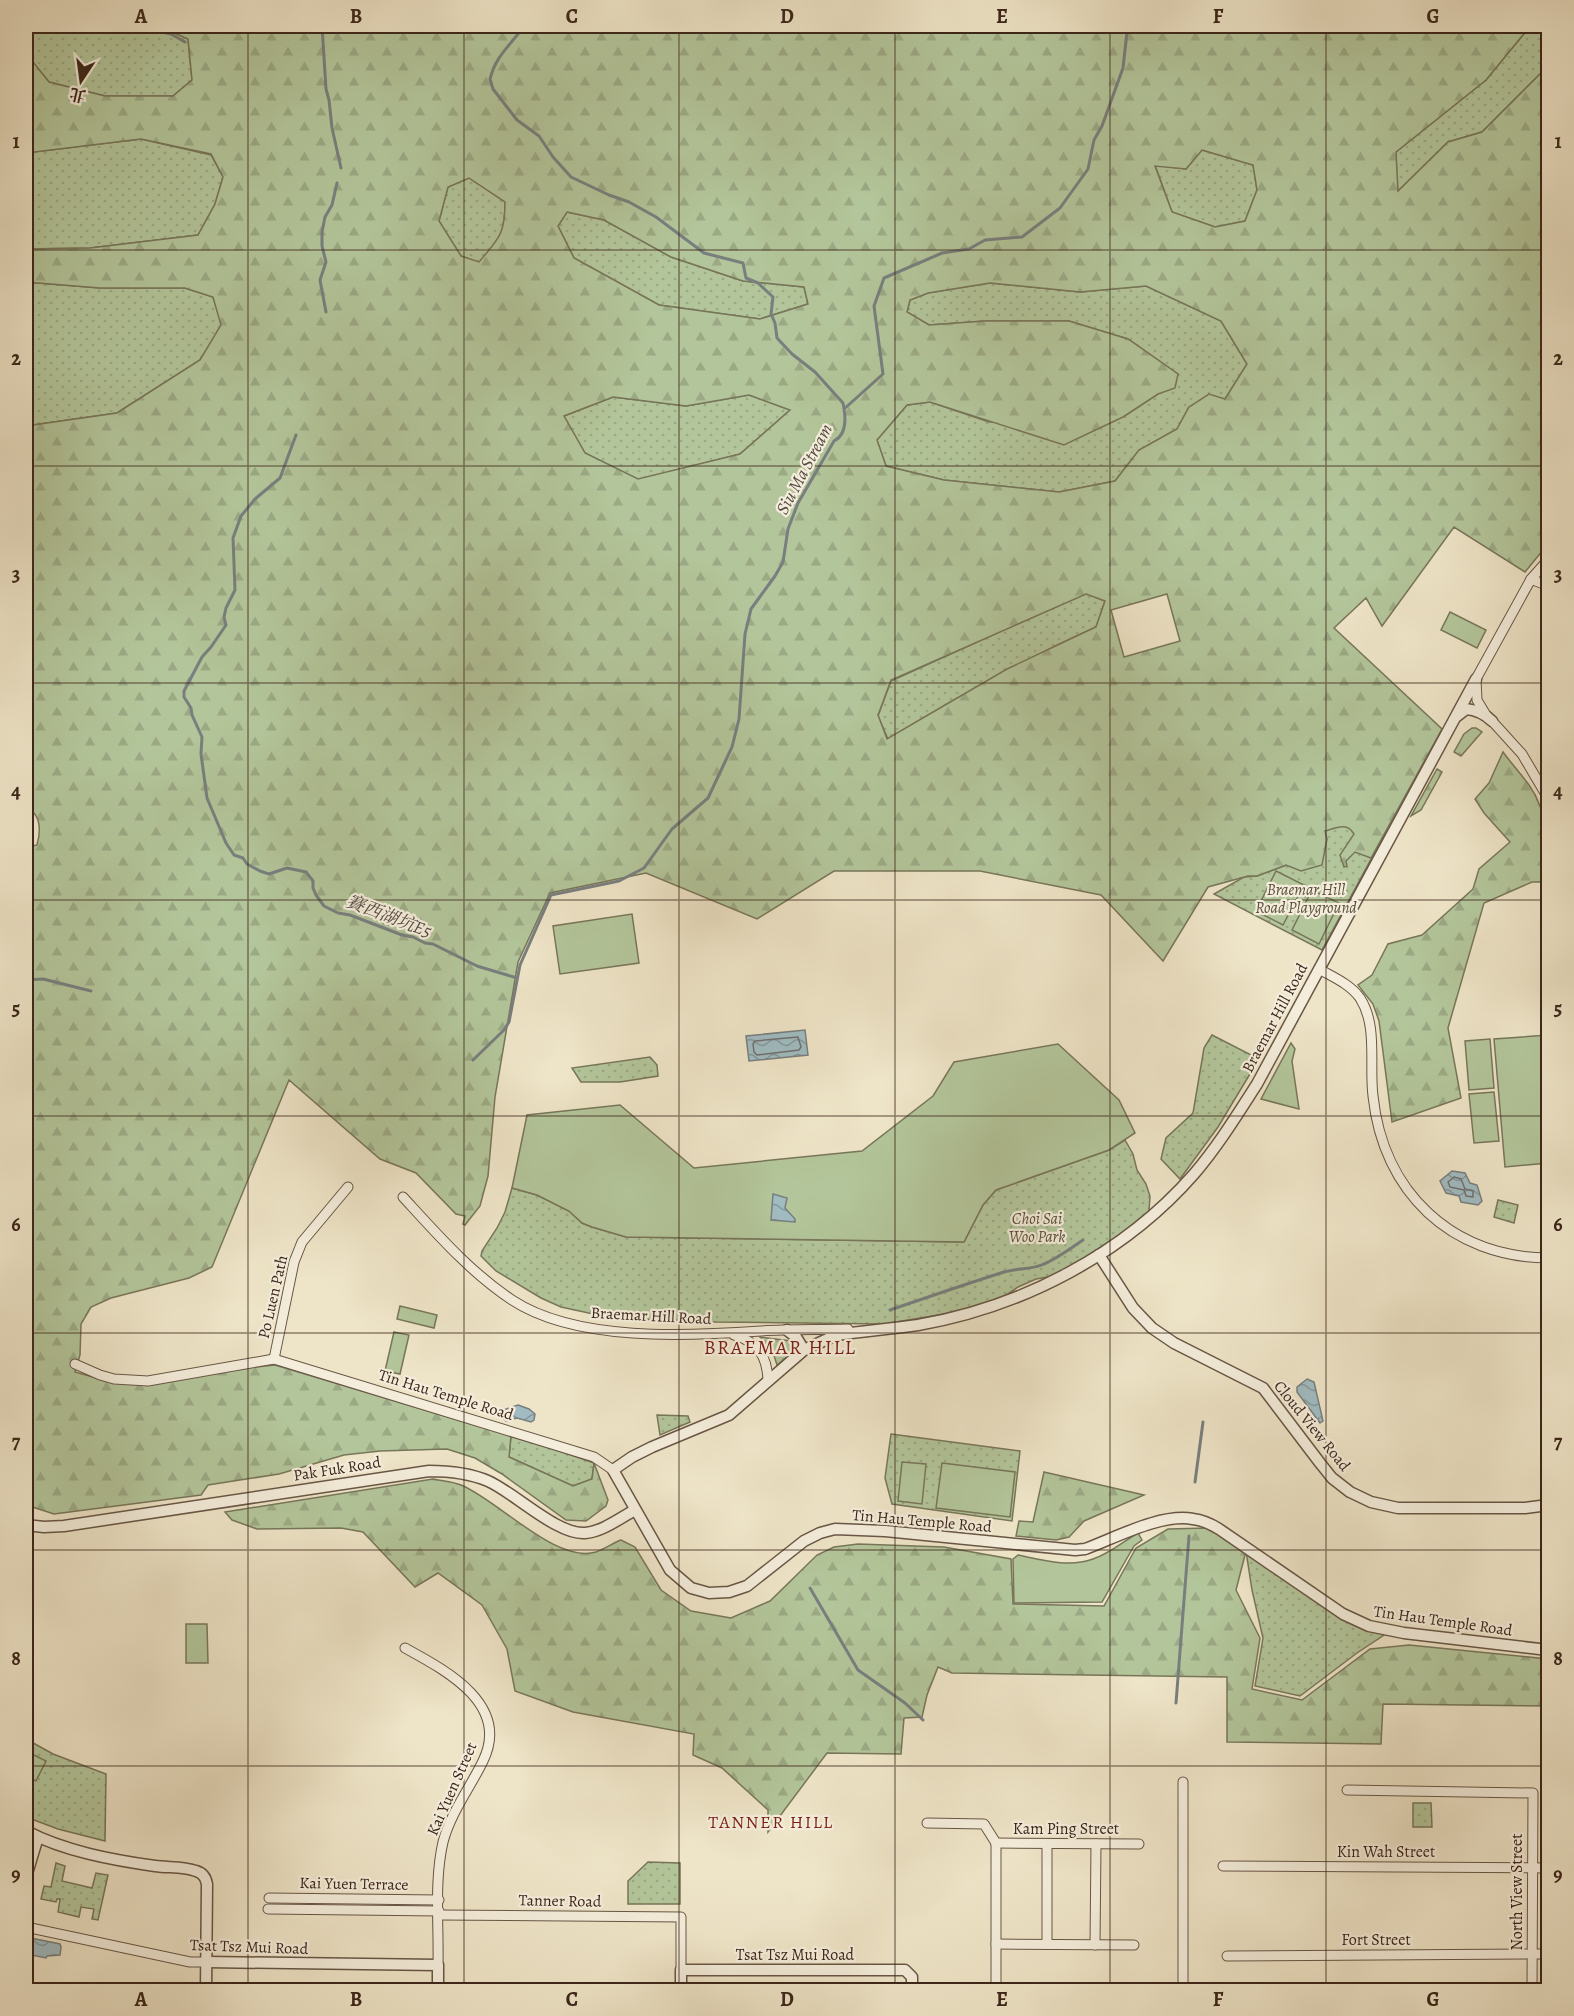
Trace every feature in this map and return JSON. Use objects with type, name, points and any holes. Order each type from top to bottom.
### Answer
[{"type":"street","name":"Braemar Hill Road","points":[[613,1470],[651,1447],[729,1415],[804,1350],[836,1335],[918,1325],[986,1308],[1055,1280],[1099,1255],[1128,1234],[1179,1189],[1219,1141],[1257,1084],[1531,579],[1548,560]]},
{"type":"street","points":[[1531,579],[1548,586]]},
{"type":"street","points":[[1476,679],[1478,700],[1482,711],[1522,754],[1548,798]]},
{"type":"street","points":[[1453,721],[1466,709],[1490,719]]},
{"type":"street","points":[[1319,969],[1354,990],[1367,1013],[1370,1023],[1372,1094],[1377,1126],[1383,1147],[1395,1171],[1413,1197],[1439,1222],[1471,1242],[1513,1255],[1548,1258]]},
{"type":"street","name":"Po Luen Path","points":[[274,1359],[294,1262],[302,1242],[348,1187]]},
{"type":"street","name":"Braemar Hill Road","points":[[403,1197],[475,1271],[513,1301],[566,1323],[602,1330],[729,1334],[787,1330],[881,1329]]},
{"type":"street","name":"Cloud View Road","points":[[1099,1255],[1133,1308],[1152,1328],[1174,1343],[1263,1388],[1332,1478],[1350,1492],[1371,1502],[1398,1508],[1525,1508],[1548,1505]]},
{"type":"street","points":[[787,1330],[796,1337],[804,1350]]},
{"type":"street","name":"Braemar Hill Road","points":[[729,1334],[745,1338],[760,1350],[767,1368],[768,1380]]},
{"type":"street","name":"Tin Hau Temple Road","points":[[75,1364],[107,1377],[148,1381],[274,1359],[594,1457],[613,1470],[665,1564],[676,1577],[699,1591],[719,1593],[747,1586],[795,1546],[820,1533],[835,1529],[885,1531],[1075,1550],[1085,1549],[1164,1521],[1193,1519],[1211,1524],[1229,1534],[1336,1609],[1362,1624],[1404,1633],[1548,1650]]},
{"type":"street","name":"Pak Fuk Road","points":[[26,1525],[64,1526],[421,1472],[455,1472],[488,1481],[555,1524],[572,1532],[592,1532],[635,1510]]},
{"type":"street","name":"Kai Yuen Street","points":[[405,1648],[442,1668],[465,1686],[486,1714],[489,1725],[488,1749],[452,1817],[443,1843],[439,1870],[438,1965]]},
{"type":"street","points":[[1183,1782],[1183,1990]]},
{"type":"street","name":"North View Street","points":[[1352,1792],[1429,1790],[1433,1792],[1533,1793],[1533,1868],[1529,1954],[1532,1990]]},
{"type":"street","points":[[927,1822],[984,1824],[996,1843]]},
{"type":"street","points":[[26,1831],[81,1851],[121,1860],[195,1870],[203,1875],[207,1884],[206,1990]]},
{"type":"street","points":[[26,1877],[38,1837]]},
{"type":"street","name":"Kam Ping Street","points":[[996,1990],[996,1843],[1139,1845]]},
{"type":"street","points":[[1047,1844],[1047,1944]]},
{"type":"street","points":[[1095,1945],[1096,1844]]},
{"type":"street","name":"Kin Wah Street","points":[[1223,1866],[1548,1868]]},
{"type":"street","name":"Kai Yuen Terrace","points":[[269,1898],[439,1900]]},
{"type":"street","name":"Tanner Road","points":[[268,1909],[681,1917],[681,1970]]},
{"type":"street","name":"Tsat Tsz Mui Road","points":[[26,1927],[190,1962],[438,1965]]},
{"type":"street","points":[[996,1944],[1134,1945]]},
{"type":"street","name":"Fort Street","points":[[1227,1956],[1548,1954]]},
{"type":"street","points":[[438,1965],[438,1990]]},
{"type":"street","points":[[681,1970],[681,1990]]},
{"type":"street","name":"Tsat Tsz Mui Road","points":[[681,1970],[901,1970],[909,1972],[912,1977],[912,1990]]},
{"type":"green space","points":[[26,26],[159,26],[188,39],[192,80],[173,96],[105,96],[49,82],[33,62],[26,59]]},
{"type":"green space","points":[[159,26],[691,26],[694,28],[699,26],[1548,26],[1548,35],[1527,30],[1486,80],[1396,152],[1398,191],[1448,142],[1482,132],[1548,66],[1548,544],[1525,572],[1454,527],[1382,626],[1366,598],[1334,628],[1442,729],[1371,858],[1355,852],[1346,861],[1347,866],[1344,867],[1340,855],[1354,834],[1348,828],[1337,827],[1325,831],[1327,839],[1322,865],[1301,871],[1286,865],[1257,876],[1248,876],[1208,887],[1163,961],[1101,895],[980,871],[834,871],[757,919],[646,873],[550,893],[518,962],[495,1097],[488,1176],[480,1206],[465,1225],[463,1224],[465,1216],[456,1214],[416,1173],[380,1159],[289,1080],[212,1267],[189,1278],[111,1298],[91,1307],[81,1324],[80,1355],[75,1372],[111,1382],[275,1365],[511,1436],[509,1457],[573,1486],[592,1479],[594,1463],[608,1500],[606,1506],[586,1521],[566,1520],[502,1474],[475,1458],[447,1449],[380,1451],[344,1455],[279,1474],[208,1485],[201,1495],[54,1514],[26,1505],[26,851],[29,847],[37,845],[40,828],[33,812],[26,815],[26,426],[117,413],[200,360],[221,325],[213,297],[185,288],[100,288],[26,282],[26,249],[90,248],[198,235],[215,204],[223,177],[211,154],[141,139],[26,153],[26,59],[33,62],[49,82],[105,96],[173,96],[192,80],[188,39]],"holes":[[[1202,150],[1253,165],[1257,190],[1245,221],[1215,227],[1172,212],[1155,166],[1186,169]],[[469,178],[505,202],[504,222],[500,235],[479,262],[461,256],[439,221],[448,187]],[[567,212],[604,220],[671,257],[743,281],[804,287],[808,304],[760,319],[659,305],[574,258],[558,226]],[[990,283],[1080,292],[1146,286],[1221,321],[1247,364],[1225,399],[1209,394],[1189,407],[1177,429],[1139,450],[1115,481],[1059,492],[944,480],[886,466],[877,440],[907,405],[930,402],[1064,445],[1123,417],[1158,394],[1175,388],[1178,374],[1128,339],[1069,321],[985,321],[929,325],[907,312],[910,300],[928,293]],[[749,395],[790,410],[740,454],[638,479],[585,453],[564,416],[613,397],[686,406]],[[1086,594],[1105,601],[1096,627],[1007,669],[887,739],[878,715],[891,680]],[[1167,594],[1180,641],[1124,657],[1111,610]]]},
{"type":"green space","points":[[1527,30],[1548,35],[1548,66],[1482,132],[1448,142],[1397,192],[1396,152],[1486,80]]},
{"type":"green space","points":[[141,139],[211,155],[223,177],[215,204],[198,235],[90,248],[26,249],[26,153]]},
{"type":"green space","points":[[1202,150],[1253,165],[1257,190],[1245,221],[1215,227],[1172,212],[1155,165],[1186,169]]},
{"type":"green space","points":[[469,178],[505,202],[504,222],[500,235],[479,263],[461,256],[439,221],[448,187]]},
{"type":"green space","points":[[567,212],[604,220],[671,257],[743,281],[804,287],[808,304],[760,319],[659,305],[574,258],[558,226]]},
{"type":"green space","points":[[26,282],[100,288],[185,288],[213,297],[222,325],[200,360],[117,413],[26,426]]},
{"type":"green space","points":[[990,283],[1080,292],[1146,286],[1221,321],[1247,364],[1225,399],[1189,407],[1177,429],[1139,450],[1115,481],[1059,492],[944,480],[886,466],[877,440],[907,405],[930,402],[989,422],[1123,417],[1158,394],[1178,374],[1128,339],[1069,321],[985,321],[929,325],[907,312],[910,300],[928,293]]},
{"type":"green space","points":[[749,395],[790,410],[740,454],[638,480],[585,453],[564,416],[613,397],[686,406]]},
{"type":"green space","points":[[1086,593],[1105,601],[1096,627],[990,680],[888,739],[878,716],[891,681]]},
{"type":"green space","points":[[1450,612],[1486,630],[1477,648],[1441,630]]},
{"type":"green space","points":[[1472,728],[1482,732],[1461,756],[1454,752],[1464,734]]},
{"type":"green space","points":[[1503,752],[1529,785],[1541,807],[1548,844],[1548,882],[1532,882],[1484,903],[1448,1028],[1461,1098],[1392,1122],[1379,1021],[1373,1004],[1358,985],[1372,975],[1388,944],[1422,935],[1473,889],[1479,869],[1510,842],[1484,813],[1475,799],[1489,783]]},
{"type":"green space","points":[[1437,769],[1442,772],[1421,810],[1411,816]]},
{"type":"green space","name":"Braemar Hill Road Playground","points":[[1316,797],[1385,833],[1322,950],[1214,894],[1244,877],[1257,876],[1311,856]]},
{"type":"green space","points":[[1276,871],[1304,885],[1283,925],[1256,911]]},
{"type":"green space","points":[[1312,890],[1339,903],[1319,944],[1292,930]]},
{"type":"green space","points":[[632,914],[639,963],[560,974],[553,926]]},
{"type":"green space","points":[[1212,1035],[1259,1059],[1218,1127],[1180,1179],[1161,1159],[1166,1138],[1193,1113],[1204,1048]]},
{"type":"green space","points":[[1548,1035],[1548,1163],[1505,1167],[1494,1039]]},
{"type":"green space","points":[[1490,1039],[1494,1088],[1469,1090],[1465,1041]]},
{"type":"green space","points":[[1291,1043],[1295,1049],[1292,1061],[1299,1109],[1261,1099]]},
{"type":"green space","points":[[1058,1044],[1119,1100],[1135,1133],[1109,1150],[996,1190],[983,1205],[964,1242],[626,1237],[582,1223],[569,1211],[537,1195],[512,1188],[527,1115],[620,1105],[694,1168],[862,1151],[933,1096],[954,1062]]},
{"type":"green space","points":[[650,1057],[657,1065],[658,1076],[620,1082],[581,1082],[572,1068]]},
{"type":"green space","points":[[1494,1092],[1499,1141],[1474,1143],[1469,1094]]},
{"type":"green space","name":"Choi Sai Woo Park","points":[[1125,1140],[1133,1154],[1137,1170],[1146,1184],[1150,1196],[1149,1211],[1121,1234],[1054,1276],[1036,1279],[1018,1287],[999,1300],[963,1311],[884,1324],[612,1318],[561,1307],[541,1298],[496,1271],[481,1256],[505,1212],[512,1188],[537,1195],[569,1211],[582,1223],[626,1237],[964,1242],[983,1205],[996,1190],[1109,1150]]},
{"type":"green space","points":[[1498,1200],[1518,1205],[1514,1223],[1494,1217]]},
{"type":"green space","points":[[400,1306],[437,1315],[434,1328],[397,1319]]},
{"type":"green space","points":[[394,1332],[409,1335],[400,1374],[385,1371]]},
{"type":"green space","points":[[760,1337],[791,1341],[796,1350],[777,1365],[773,1352]]},
{"type":"green space","points":[[657,1415],[688,1416],[690,1422],[660,1435]]},
{"type":"green space","points":[[891,1434],[1020,1451],[1012,1521],[892,1504],[885,1478]]},
{"type":"green space","points":[[511,1436],[594,1463],[592,1479],[573,1486],[509,1457]]},
{"type":"green space","points":[[902,1462],[926,1464],[922,1504],[898,1501]]},
{"type":"green space","points":[[942,1463],[1015,1472],[1010,1517],[936,1508]]},
{"type":"green space","points":[[1044,1472],[1144,1495],[1084,1521],[1069,1537],[1056,1540],[1016,1536],[1019,1521],[1033,1522]]},
{"type":"green space","points":[[433,1479],[458,1484],[476,1493],[527,1529],[563,1549],[580,1553],[596,1552],[621,1540],[635,1547],[661,1590],[691,1611],[731,1618],[770,1601],[817,1555],[834,1547],[858,1544],[944,1547],[1011,1559],[1013,1604],[1104,1606],[1136,1548],[1168,1529],[1208,1528],[1246,1551],[1236,1590],[1260,1638],[1252,1689],[1302,1700],[1370,1649],[1409,1645],[1548,1659],[1548,1706],[1383,1704],[1381,1744],[1227,1742],[1227,1677],[952,1673],[938,1667],[927,1695],[922,1717],[904,1718],[901,1754],[827,1753],[768,1832],[768,1810],[722,1768],[693,1755],[694,1734],[573,1712],[515,1691],[507,1649],[482,1605],[438,1573],[415,1587],[363,1532],[341,1528],[257,1529],[232,1520],[225,1512]]},
{"type":"green space","points":[[1138,1533],[1142,1540],[1134,1546],[1102,1602],[1014,1603],[1013,1559],[1018,1555],[1056,1562],[1084,1562],[1105,1554]]},
{"type":"green space","points":[[1246,1551],[1299,1588],[1387,1633],[1300,1696],[1255,1686],[1263,1638]]},
{"type":"green space","points":[[186,1624],[207,1624],[208,1663],[186,1663]]},
{"type":"green space","points":[[26,1739],[53,1754],[106,1774],[105,1841],[58,1829],[26,1817]]},
{"type":"green space","points":[[26,1751],[46,1761],[36,1781],[26,1776]]},
{"type":"green space","points":[[1413,1803],[1431,1803],[1432,1827],[1413,1827]]},
{"type":"green space","points":[[648,1862],[680,1863],[680,1904],[628,1904],[628,1881]]},
{"type":"green space","points":[[56,1863],[65,1866],[62,1881],[92,1888],[96,1873],[108,1875],[98,1920],[92,1919],[94,1909],[81,1907],[79,1917],[58,1912],[60,1899],[56,1902],[41,1899],[44,1886],[51,1887]]},
{"type":"water","points":[[805,1030],[808,1055],[749,1061],[746,1036]]},
{"type":"water","points":[[1452,1171],[1465,1173],[1470,1183],[1477,1185],[1482,1201],[1478,1205],[1461,1202],[1459,1196],[1446,1193],[1440,1181]]},
{"type":"water","points":[[773,1194],[787,1198],[785,1208],[795,1222],[771,1220]]},
{"type":"water","points":[[1307,1379],[1314,1382],[1323,1421],[1320,1423],[1297,1392],[1297,1387]]},
{"type":"water","points":[[518,1405],[535,1414],[534,1420],[531,1422],[517,1418],[506,1421],[501,1416],[503,1410]]},
{"type":"water","points":[[26,1937],[60,1944],[60,1955],[46,1958],[31,1955],[31,1952],[26,1951]]},
{"type":"waterway","points":[[135,26],[171,34],[185,42]]},
{"type":"waterway","points":[[322,26],[326,89],[341,168]]},
{"type":"waterway","points":[[524,26],[500,57],[490,79],[493,89],[517,120],[539,136],[553,157],[571,177],[629,202],[656,217],[704,253],[743,263],[746,278],[758,283],[773,297],[771,314],[777,338],[792,354],[815,372],[843,403],[844,408]]},
{"type":"waterway","name":"Siu Ma Stream","points":[[473,1060],[504,1030],[509,1022],[520,965],[551,895],[619,881],[644,868],[672,829],[708,798],[732,747],[739,719],[745,634],[751,609],[783,562],[788,529],[798,503],[834,441],[843,431],[844,409],[883,374],[874,306],[884,278],[942,253],[969,249],[985,240],[1022,237],[1060,208],[1088,169],[1094,140],[1102,126],[1123,68],[1127,32],[1123,26]]},
{"type":"waterway","points":[[326,312],[320,280],[326,262],[322,246],[322,232],[337,183]]},
{"type":"waterway","name":"賽西湖坑E5","points":[[296,435],[280,478],[255,499],[241,516],[233,538],[235,590],[226,608],[224,617],[226,625],[202,657],[184,691],[184,697],[191,708],[202,737],[201,754],[207,798],[226,843],[234,855],[243,858],[247,864],[269,874],[287,868],[306,872],[313,881],[316,895],[324,906],[338,913],[350,915],[433,944],[477,966],[517,978]]},
{"type":"waterway","points":[[26,980],[43,979],[91,991]]},
{"type":"waterway","points":[[890,1310],[1004,1272],[1039,1266],[1083,1240]]},
{"type":"waterway","points":[[1195,1482],[1203,1422]]},
{"type":"waterway","points":[[1176,1703],[1189,1536]]},
{"type":"waterway","points":[[810,1588],[858,1670],[905,1703],[923,1720]]},
{"type":"district","name":"BRAEMAR HILL","points":[[780,1347]]},
{"type":"district","name":"TANNER HILL","points":[[771,1822]]}]
